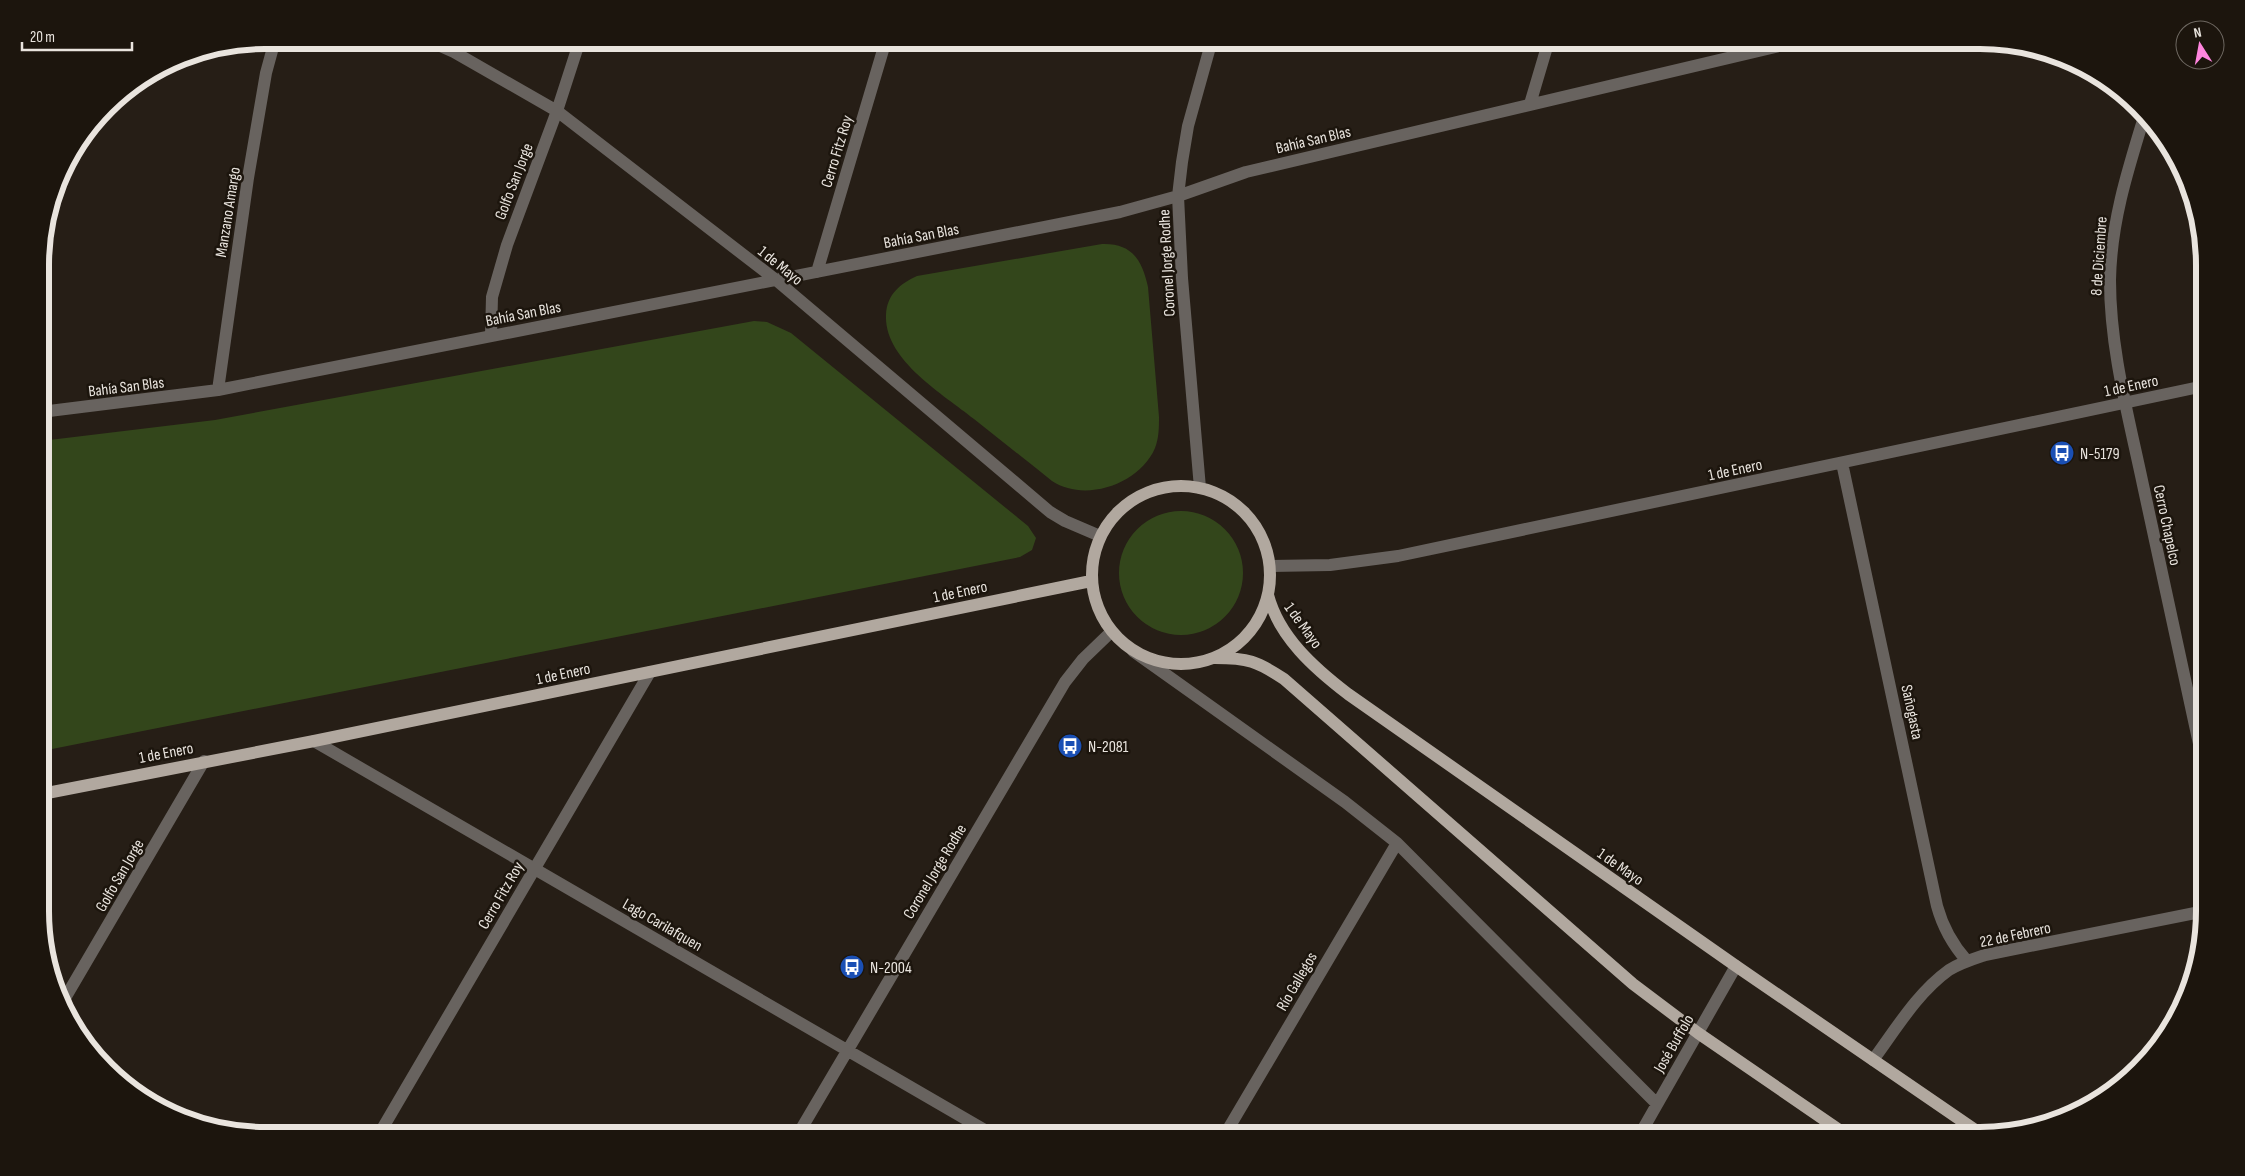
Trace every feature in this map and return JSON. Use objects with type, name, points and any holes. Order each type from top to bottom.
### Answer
[{"type":"main road","points":[[1215,658],[1239,643],[1258,621],[1268,595],[1270,566],[1263,539],[1248,516],[1227,497],[1200,488],[1173,486],[1149,491],[1128,502],[1110,519],[1100,536],[1093,556],[1091,581],[1097,608],[1111,632],[1133,651],[1159,662],[1187,665],[1215,658],[1238,658],[1254,661],[1284,679],[1633,984],[1698,1034],[1835,1127]]},
{"type":"main road","name":"1 de Enero","points":[[49,793],[314,741],[1091,581]]},
{"type":"main road","name":"1 de Mayo","points":[[1268,595],[1272,611],[1280,625],[1293,643],[1327,678],[1736,966],[1971,1127]]},
{"type":"street","name":"Manzano Amargo","points":[[218,390],[248,178],[266,73],[273,49]]},
{"type":"street","name":"1 de Mayo","points":[[447,49],[557,111],[776,280],[1044,507],[1065,521],[1100,536]]},
{"type":"street","name":"Golfo San Jorge","points":[[491,336],[492,297],[507,245],[557,111],[577,49]]},
{"type":"street","name":"Cerro Fitz Roy","points":[[817,272],[883,49]]},
{"type":"street","name":"Coronel Jorge Rodhe","points":[[1200,488],[1182,278],[1178,196],[1188,126],[1209,49]]},
{"type":"street","points":[[1530,104],[1546,49]]},
{"type":"street","name":"Bahía San Blas","points":[[49,411],[218,390],[1120,212],[1178,196],[1246,172],[1766,49]]},
{"type":"street","name":"8 de Diciembre","points":[[2126,403],[2112,318],[2110,280],[2113,241],[2120,199],[2143,122]]},
{"type":"street","name":"1 de Enero","points":[[1270,566],[1345,564],[1398,556],[2196,388]]},
{"type":"street","name":"Cerro Chapelco","points":[[2126,403],[2196,729]]},
{"type":"street","name":"Sañogasta","points":[[1842,463],[1937,906],[1943,926],[1952,944],[1968,961]]},
{"type":"street","name":"Coronel Jorge Rodhe","points":[[802,1127],[1065,682],[1083,659],[1111,632]]},
{"type":"street","points":[[1133,651],[1345,802],[1397,843],[1657,1104]]},
{"type":"street","name":"Cerro Fitz Roy","points":[[383,1127],[650,672]]},
{"type":"street","name":"Lago Carilafquen","points":[[314,741],[980,1127]]},
{"type":"street","name":"Golfo San Jorge","points":[[66,996],[204,761]]},
{"type":"street","name":"Río Gallegos","points":[[1229,1127],[1397,843]]},
{"type":"street","name":"22 de Febrero","points":[[1873,1060],[1916,1001],[1950,970],[1968,961],[1985,955],[2196,914]]},
{"type":"street","name":"José Buffolo","points":[[1644,1127],[1736,966]]},
{"type":"green space","points":[[1102,244],[1112,244],[1128,250],[1139,261],[1146,277],[1159,417],[1158,432],[1155,448],[1148,461],[1125,480],[1095,490],[1080,490],[1065,487],[1052,481],[932,387],[905,361],[895,347],[888,331],[886,315],[892,296],[900,286],[917,276]]},
{"type":"green space","points":[[754,321],[767,322],[791,333],[1028,526],[1036,538],[1032,550],[1020,557],[49,750],[49,440],[215,420]]},
{"type":"green space","points":[[1181,511],[1205,515],[1225,529],[1239,549],[1243,573],[1239,597],[1225,617],[1205,631],[1181,635],[1157,631],[1137,617],[1123,597],[1119,573],[1123,549],[1137,529],[1157,515]]},
{"type":"place","name":"N-5179","points":[[2062,453]]},
{"type":"place","name":"N-2081","points":[[1070,746]]},
{"type":"place","name":"N-2004","points":[[852,967]]}]
